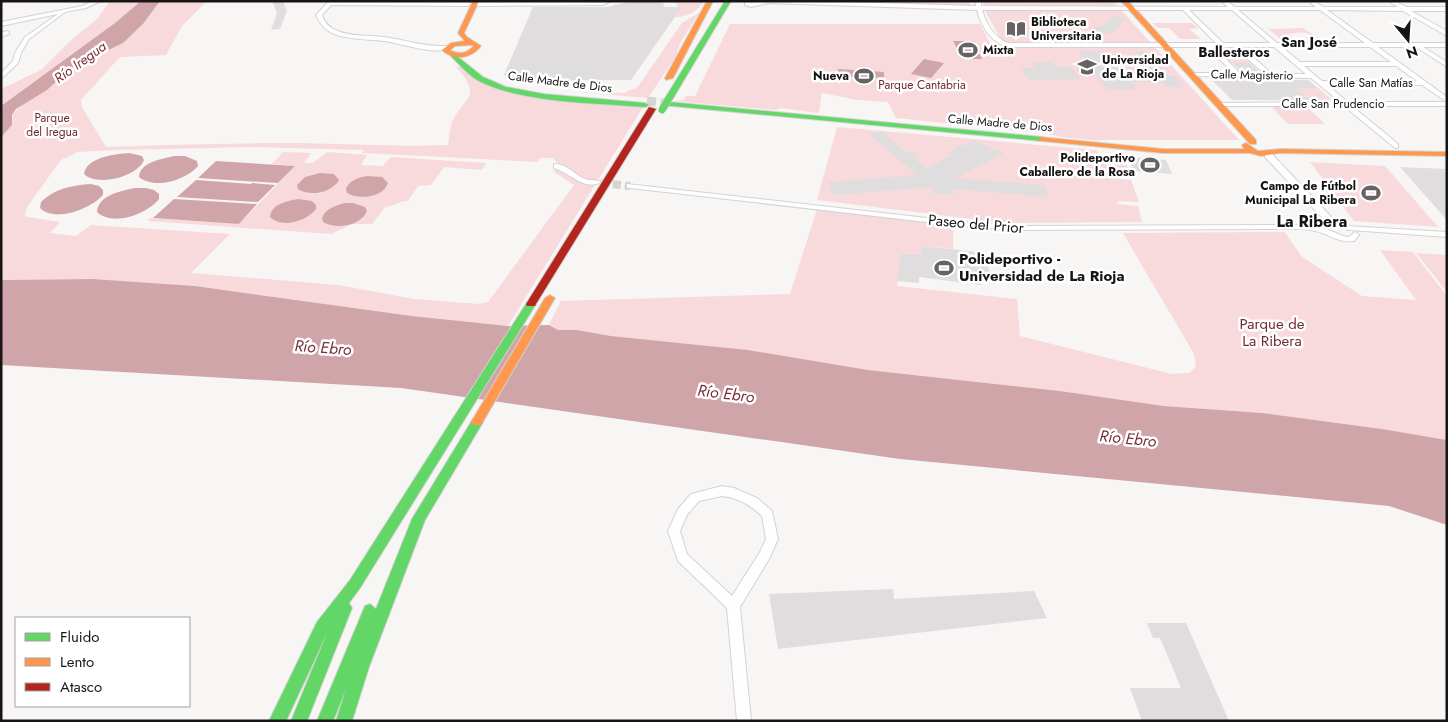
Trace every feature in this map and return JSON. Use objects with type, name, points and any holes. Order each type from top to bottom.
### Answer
[{"type":"main road","points":[[615,191],[659,104],[671,71],[710,1]]},
{"type":"main road","points":[[665,88],[718,1]]},
{"type":"main road","points":[[277,721],[322,627],[355,584],[546,280],[659,104],[692,60],[728,1]]},
{"type":"main road","points":[[692,60],[703,52],[722,26],[736,1]]},
{"type":"main road","points":[[1127,5],[1220,105],[1250,146]]},
{"type":"main road","points":[[470,7],[456,26],[450,49],[470,48]]},
{"type":"main road","name":"Calle Madre de Dios","points":[[470,7],[461,33],[470,48],[469,58],[478,71],[489,79],[508,86],[534,91],[1138,148],[1250,146],[1272,151]]},
{"type":"main road","name":"Calle Madre de Dios","points":[[450,49],[472,73],[483,81],[503,90],[531,95],[659,104]]},
{"type":"main road","points":[[1272,151],[1395,146],[1447,148]]},
{"type":"main road","points":[[1272,151],[1376,151],[1447,154]]},
{"type":"main road","points":[[344,721],[361,668],[404,552],[419,519],[555,289]]},
{"type":"main road","points":[[324,721],[369,611],[404,552]]},
{"type":"main road","points":[[299,721],[355,584]]},
{"type":"street","points":[[1,24],[68,10],[98,1]]},
{"type":"street","points":[[748,1],[746,4],[751,5],[763,2],[1127,5],[1185,9],[1426,9],[1445,7]]},
{"type":"street","points":[[1224,1],[1395,146]]},
{"type":"street","points":[[1311,1],[1447,100]]},
{"type":"street","points":[[1391,1],[1447,34]]},
{"type":"street","points":[[1410,1],[1426,9]]},
{"type":"street","points":[[1426,1],[1445,7]]},
{"type":"street","points":[[1441,1],[1445,7]]},
{"type":"street","points":[[450,49],[429,49],[384,39],[346,36],[324,25],[319,16],[329,2],[401,2],[470,7],[543,2],[607,2]]},
{"type":"street","points":[[978,5],[997,42],[1002,44],[1447,46]]},
{"type":"street","points":[[1185,9],[1221,45]]},
{"type":"street","points":[[1,77],[16,62],[18,53],[26,38],[68,10]]},
{"type":"street","points":[[1208,44],[1239,75]]},
{"type":"street","points":[[1236,45],[1270,76]]},
{"type":"street","points":[[1418,45],[1447,65]]},
{"type":"street","points":[[1298,64],[1397,64]]},
{"type":"street","name":"Calle Magisterio","points":[[1191,75],[1313,76]]},
{"type":"street","name":"Calle San Matías","points":[[1321,83],[1422,83]]},
{"type":"street","name":"Calle San Prudencio","points":[[1220,105],[1447,104]]},
{"type":"street","points":[[1272,151],[1332,223],[1353,232],[1447,242]]},
{"type":"street","points":[[557,166],[564,168],[582,181],[597,182]]},
{"type":"street","name":"Paseo del Prior","points":[[630,186],[818,206],[948,223],[1012,228],[1301,228],[1323,230],[1331,236],[1342,239],[1351,239],[1353,232]]},
{"type":"street","points":[[1323,230],[1322,226],[1332,223]]},
{"type":"street","points":[[1353,232],[1447,235]]},
{"type":"street","points":[[734,606],[682,557],[674,531],[682,512],[696,497],[722,491],[734,493],[753,501],[768,514],[772,539],[765,555],[734,606],[744,721]]},
{"type":"green space","name":"Parque del Iregua","points":[[110,1],[141,1],[115,23],[1,106],[1,89],[41,70],[69,42],[97,19]]},
{"type":"green space","name":"Parque del Iregua","points":[[160,1],[207,1],[182,26],[166,55],[120,57],[81,100],[82,107],[106,147],[276,143],[392,146],[448,145],[451,125],[469,97],[470,92],[465,77],[456,67],[462,66],[481,82],[505,92],[643,107],[508,326],[412,316],[195,286],[92,279],[1,280],[1,137],[12,124],[13,114],[23,104],[47,90],[70,69],[123,43],[143,24]],"holes":[[[254,147],[364,150],[362,153],[538,162],[540,158],[553,158],[558,164],[554,172],[574,185],[488,302],[479,304],[414,299],[339,285],[191,273],[230,234],[91,225],[76,236],[50,233],[60,222],[27,217],[25,214],[27,207],[61,160],[77,152]]]},
{"type":"green space","points":[[674,1],[704,1],[692,13],[675,17],[682,7],[677,7]]},
{"type":"green space","points":[[866,1],[970,1],[970,5],[871,3]]},
{"type":"green space","name":"Parque Cantabria","points":[[983,1],[1113,1],[1239,140],[1092,140],[1061,137],[1049,134],[896,118],[888,102],[857,100],[822,93],[819,113],[780,108],[776,110],[674,101],[684,100],[686,96],[695,96],[730,24],[980,24],[992,47],[1001,40],[983,7]]},
{"type":"green space","points":[[700,12],[680,43],[676,56],[648,98],[577,92],[627,93],[627,91],[637,88],[682,23]]},
{"type":"green space","points":[[1153,23],[1192,23],[1198,28],[1189,29],[1201,39],[1180,39],[1169,28],[1158,28]]},
{"type":"green space","points":[[1302,28],[1321,39],[1302,33],[1289,34],[1294,39],[1281,39],[1268,29]]},
{"type":"green space","points":[[1207,47],[1243,47],[1260,63],[1223,63]]},
{"type":"green space","points":[[1318,88],[1332,100],[1310,100],[1297,89]]},
{"type":"green space","points":[[1269,104],[1304,104],[1325,124],[1288,124]]},
{"type":"green space","points":[[837,127],[1096,150],[1100,155],[1124,157],[1131,177],[1108,176],[1109,178],[1131,180],[1139,202],[1117,201],[1118,204],[1138,206],[1142,222],[1005,223],[817,200]]},
{"type":"green space","points":[[283,152],[311,153],[304,163],[312,163],[328,152],[367,155],[361,165],[383,166],[391,157],[486,163],[482,170],[444,167],[431,185],[418,186],[408,201],[385,207],[372,224],[352,224],[331,234],[148,221],[149,218],[239,224],[295,166],[272,164]]},
{"type":"green space","name":"Campo de Fútbol Municipal La Ribera","points":[[1310,162],[1385,166],[1438,227],[1354,221]]},
{"type":"green space","name":"Parque de La Ribera","points":[[818,206],[953,223],[953,249],[925,246],[922,247],[921,255],[901,253],[897,286],[1017,299],[1020,336],[1172,374],[1189,373],[1196,367],[1194,354],[1123,233],[1285,232],[1301,256],[1362,296],[1416,300],[1380,250],[1413,252],[1447,296],[1447,440],[1263,413],[1164,406],[1060,391],[868,370],[748,350],[611,336],[577,330],[558,330],[549,325],[561,301],[790,294]]},
{"type":"green space","points":[[1416,253],[1447,255],[1447,292]]},
{"type":"water","name":"Río Iregua","points":[[141,1],[160,1],[143,24],[123,43],[70,69],[47,90],[16,109],[12,115],[12,125],[1,137],[1,106],[115,23]]},
{"type":"water","name":"Mixta","points":[[953,41],[973,41],[982,59],[963,59]]},
{"type":"water","points":[[924,59],[944,63],[931,78],[911,74]]},
{"type":"water","name":"Nueva","points":[[838,69],[884,72],[884,77],[873,78],[873,80],[839,75]]},
{"type":"water","points":[[129,153],[142,156],[144,160],[134,171],[107,180],[90,178],[84,174],[86,168],[96,160]]},
{"type":"water","points":[[174,156],[185,156],[197,161],[198,166],[186,175],[170,182],[153,183],[139,177],[140,172],[147,165]]},
{"type":"water","points":[[216,161],[295,166],[278,183],[198,178]]},
{"type":"water","points":[[320,173],[334,174],[339,180],[326,191],[308,193],[298,189],[297,185],[305,177]]},
{"type":"water","points":[[367,176],[382,177],[388,183],[376,195],[364,197],[347,193],[347,186],[352,181]]},
{"type":"water","points":[[196,180],[275,185],[258,202],[177,197]]},
{"type":"water","points":[[91,184],[99,186],[103,190],[103,195],[90,205],[63,214],[46,212],[40,208],[41,202],[58,191],[77,185]]},
{"type":"water","points":[[135,188],[154,190],[159,194],[159,199],[147,209],[130,217],[112,218],[97,212],[98,206],[106,198],[117,192]]},
{"type":"water","points":[[174,199],[257,204],[239,224],[153,218]]},
{"type":"water","points":[[298,199],[312,201],[316,205],[316,209],[307,217],[294,222],[275,221],[270,217],[276,206]]},
{"type":"water","points":[[345,203],[353,203],[365,207],[367,211],[359,220],[348,225],[335,226],[323,222],[322,218],[328,210]]},
{"type":"water","name":"Río Ebro","points":[[93,279],[195,286],[412,316],[508,326],[549,325],[558,330],[577,330],[611,336],[748,350],[868,370],[1060,391],[1164,406],[1263,413],[1447,440],[1447,525],[1389,506],[900,459],[401,388],[1,365],[1,280]]},
{"type":"building","points":[[272,1],[283,1],[287,11],[280,29],[271,30],[277,13]]},
{"type":"building","points":[[631,1],[662,1],[665,7],[682,7],[631,80],[514,81],[504,75],[533,7],[607,7]]},
{"type":"building","points":[[1113,16],[1124,18],[1115,32],[1101,35],[1092,28],[1103,26]]},
{"type":"building","points":[[1005,23],[1020,23],[1028,35],[1013,35]]},
{"type":"building","points":[[1079,51],[1105,51],[1124,74],[1155,74],[1135,51],[1147,52],[1169,76],[1175,76],[1182,84],[1179,84],[1182,87],[1167,87],[1163,82],[1131,82],[1137,89],[1106,89]]},
{"type":"building","points":[[1031,62],[1051,62],[1056,67],[1071,67],[1080,79],[1029,80],[1021,68],[1035,68]]},
{"type":"building","points":[[1232,63],[1250,63],[1260,72],[1242,72]]},
{"type":"building","points":[[1211,79],[1308,80],[1318,88],[1297,89],[1310,100],[1232,100]]},
{"type":"building","points":[[881,131],[904,151],[918,154],[914,159],[927,168],[953,155],[947,153],[974,140],[1004,153],[956,178],[1045,185],[1048,197],[953,189],[954,195],[932,193],[932,187],[833,195],[828,182],[917,175],[869,134]]},
{"type":"building","name":"Polideportivo Caballero de la Rosa","points":[[1128,157],[1166,160],[1172,174],[1133,171]]},
{"type":"building","points":[[1400,167],[1447,169],[1447,220]]},
{"type":"building","name":"Polideportivo - Universidad de La Rioja","points":[[922,246],[981,253],[981,262],[985,262],[991,273],[981,274],[981,285],[919,277],[919,283],[897,281],[901,253],[921,255]]},
{"type":"building","points":[[893,589],[894,599],[1034,591],[1047,618],[778,649],[769,594]]},
{"type":"building","points":[[1147,623],[1186,623],[1229,721],[1142,721],[1130,688],[1181,688],[1160,638],[1153,638]]},
{"type":"tunnel","points":[[647,101],[672,104]]},
{"type":"tunnel","points":[[601,183],[630,186]]},
{"type":"traffic: fast","points":[[668,100],[728,1]]},
{"type":"traffic: fast","points":[[453,55],[480,79],[504,89],[544,96],[645,105]]},
{"type":"traffic: fast","points":[[662,110],[668,100]]},
{"type":"traffic: fast","points":[[672,104],[1042,139]]},
{"type":"traffic: fast","points":[[277,721],[322,627],[355,584],[531,304]]},
{"type":"traffic: fast","points":[[344,721],[361,667],[419,519],[477,422]]},
{"type":"traffic: fast","points":[[299,721],[345,608]]},
{"type":"traffic: fast","points":[[325,721],[370,611]]},
{"type":"traffic: slow","points":[[471,43],[453,44],[445,50],[449,53],[463,55],[475,50],[478,46],[464,38],[461,33],[476,1]]},
{"type":"traffic: slow","points":[[669,78],[710,1]]},
{"type":"traffic: slow","points":[[1124,1],[1253,142]]},
{"type":"traffic: slow","points":[[1042,139],[1163,151],[1250,151]]},
{"type":"traffic: slow","points":[[1246,145],[1253,152],[1261,154],[1280,151],[1447,154]]},
{"type":"traffic: slow","points":[[477,422],[550,298]]},
{"type":"traffic: jam","points":[[531,304],[652,109]]},
{"type":"place","name":"Biblioteca Universitaria","points":[[1016,29]]},
{"type":"place","name":"Mixta","points":[[968,50]]},
{"type":"place","name":"Universidad de La Rioja","points":[[1087,67]]},
{"type":"place","name":"Nueva","points":[[864,76]]},
{"type":"place","name":"Polideportivo Caballero de la Rosa","points":[[1150,165]]},
{"type":"place","name":"Campo de Fútbol Municipal La Ribera","points":[[1371,193]]},
{"type":"place","name":"Polideportivo - Universidad de La Rioja","points":[[944,268]]},
{"type":"district","name":"San José","points":[[1309,42]]},
{"type":"district","name":"Ballesteros","points":[[1234,52]]},
{"type":"district","name":"La Ribera","points":[[1312,221]]}]
